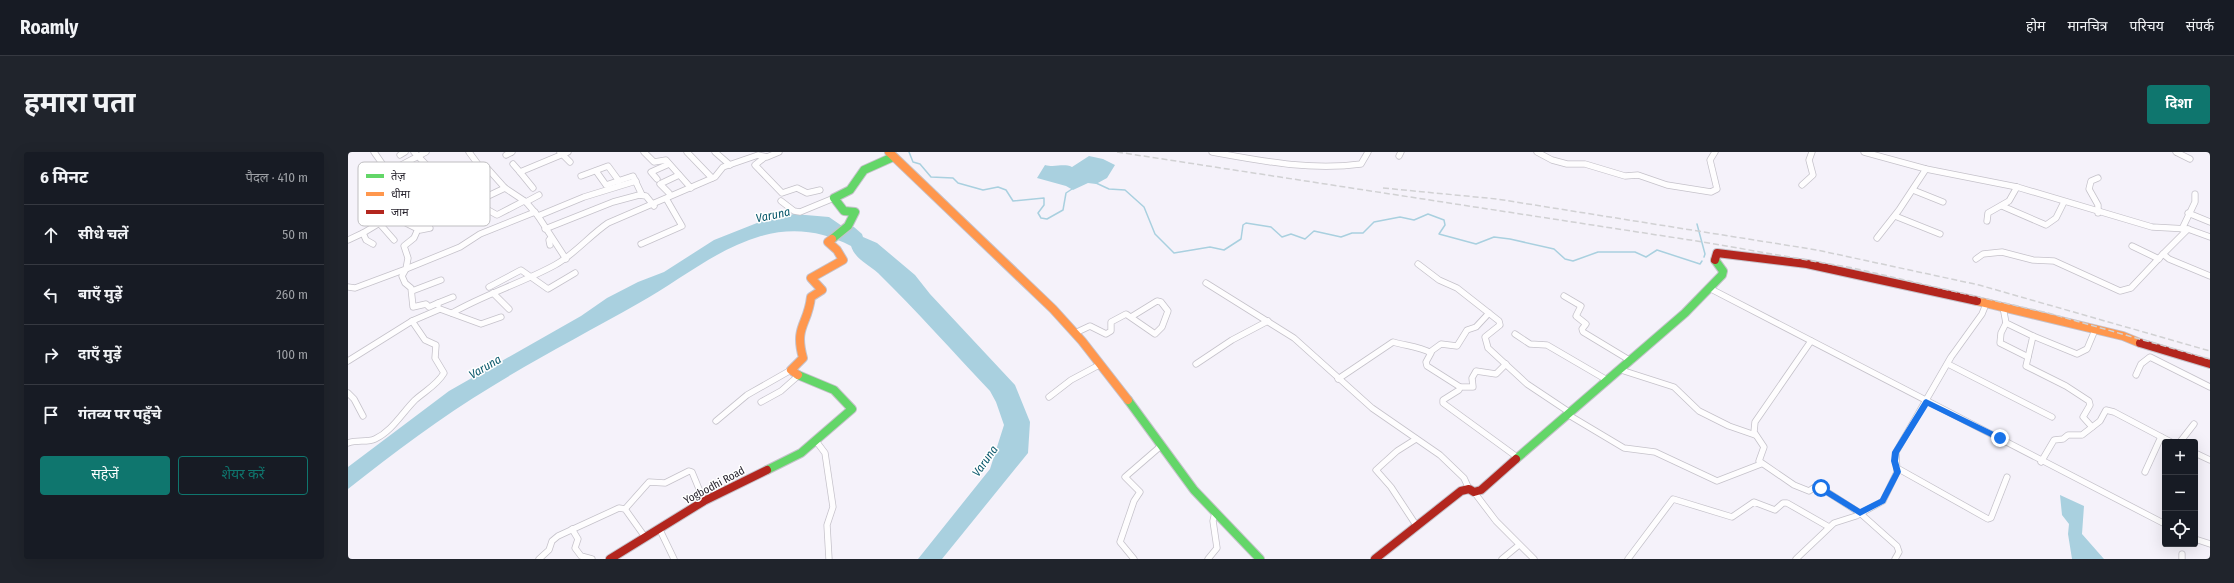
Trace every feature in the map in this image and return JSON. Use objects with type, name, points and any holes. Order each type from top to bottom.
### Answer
[{"type":"street","points":[[376,154],[384,152]]},
{"type":"street","points":[[400,155],[406,152]]},
{"type":"street","points":[[414,152],[425,162]]},
{"type":"street","points":[[408,162],[426,152]]},
{"type":"street","points":[[469,152],[476,162]]},
{"type":"street","points":[[506,155],[512,152]]},
{"type":"street","points":[[520,172],[561,153],[568,152]]},
{"type":"street","points":[[644,152],[654,162],[665,159],[691,188]]},
{"type":"street","points":[[687,152],[712,178]]},
{"type":"street","points":[[715,152],[730,165]]},
{"type":"street","points":[[452,313],[566,259],[608,224],[667,200],[712,178],[717,175],[721,169],[730,165],[762,155],[779,152]]},
{"type":"street","points":[[1212,152],[1300,165],[1336,166],[1361,164],[1368,152]]},
{"type":"street","points":[[1537,152],[1552,160],[1567,164],[1585,164],[1625,176],[1638,175],[1663,184],[1711,192],[1717,189],[1713,180],[1714,169],[1710,160],[1715,152]]},
{"type":"street","points":[[1802,185],[1813,175],[1809,160],[1812,152]]},
{"type":"street","points":[[1864,152],[1926,169],[2017,187],[2098,213],[2156,228],[2185,229],[2210,237]]},
{"type":"street","points":[[1880,157],[1884,152]]},
{"type":"street","points":[[2176,152],[2190,159]]},
{"type":"street","points":[[561,153],[570,162]]},
{"type":"street","points":[[762,155],[755,165],[782,193],[797,188],[807,193],[820,190]]},
{"type":"street","points":[[781,201],[794,211],[800,212],[834,198],[850,190],[864,170],[891,155],[1013,269],[1076,333],[1162,445],[1194,490],[1260,559]]},
{"type":"street","points":[[513,164],[533,188]]},
{"type":"street","points":[[657,179],[651,172],[669,164]]},
{"type":"street","points":[[581,176],[609,166],[619,181]]},
{"type":"street","points":[[1877,238],[1895,216],[1926,169]]},
{"type":"street","points":[[490,171],[505,188],[525,201],[536,214],[566,259]]},
{"type":"street","points":[[596,171],[606,185],[632,176],[636,181],[642,195],[654,206]]},
{"type":"street","points":[[669,193],[660,184],[679,175]]},
{"type":"street","points":[[2098,178],[2091,181],[2088,189],[2098,205],[2098,213]]},
{"type":"street","points":[[348,287],[355,288],[460,248],[480,234],[520,217],[536,214],[636,181]]},
{"type":"street","points":[[1987,221],[1989,212],[2002,206],[2015,194],[2017,187]]},
{"type":"street","points":[[490,195],[505,188]]},
{"type":"street","points":[[1913,190],[1943,202]]},
{"type":"street","points":[[1976,259],[1982,254],[2002,252],[2033,260],[2054,261],[2120,290],[2131,288],[2185,229],[2188,213],[2195,202],[2195,194]]},
{"type":"street","points":[[490,211],[497,215],[539,195]]},
{"type":"street","points":[[545,228],[592,209],[642,195]]},
{"type":"street","points":[[716,421],[747,395],[791,370],[803,358],[799,342],[803,324],[811,307],[812,297],[822,290],[811,278],[843,260],[837,250],[828,244],[832,238],[848,226],[855,211],[844,211],[834,198]]},
{"type":"street","points":[[641,244],[682,226],[667,200]]},
{"type":"street","points":[[2002,206],[2046,226],[2056,218],[2064,202]]},
{"type":"street","points":[[511,208],[520,217]]},
{"type":"street","points":[[2188,213],[2210,222]]},
{"type":"street","points":[[1895,216],[1940,234]]},
{"type":"street","points":[[348,240],[374,226]]},
{"type":"street","points":[[382,226],[394,240]]},
{"type":"street","points":[[413,226],[423,230],[430,228]]},
{"type":"street","points":[[424,226],[418,229],[414,238],[404,246],[408,258],[406,269],[402,278],[411,287],[413,308],[426,304],[429,307],[453,297]]},
{"type":"street","points":[[363,233],[366,240],[373,244]]},
{"type":"street","points":[[550,245],[549,240],[551,238]]},
{"type":"street","points":[[2132,246],[2159,259]]},
{"type":"street","points":[[1374,559],[1461,491],[1481,490],[1517,457],[1607,380],[1621,370],[1685,313],[1718,280],[1723,271],[1715,259],[1715,254],[1726,253],[1807,264],[2003,307],[2123,336],[2150,347],[2210,364]]},
{"type":"street","points":[[2163,254],[2169,259],[2210,276]]},
{"type":"street","points":[[1418,264],[1442,282],[1457,288],[1501,324],[1485,337],[1486,346],[1530,386],[1568,413],[1624,448],[1655,452],[1717,481],[1761,464]]},
{"type":"street","points":[[490,287],[520,270],[523,270],[530,277],[548,289],[575,273]]},
{"type":"street","points":[[412,291],[441,280]]},
{"type":"street","points":[[1206,283],[1294,338],[1338,379],[1391,423],[1440,455],[1464,478],[1489,514],[1534,559]]},
{"type":"street","points":[[1710,288],[1926,402],[2002,439],[2010,446],[2162,522]]},
{"type":"street","points":[[493,293],[509,309]]},
{"type":"street","points":[[1564,296],[1581,306],[1576,316],[1586,324],[1582,329],[1583,332],[1631,360]]},
{"type":"street","points":[[1076,333],[1090,326],[1106,334],[1111,331],[1111,322],[1126,314],[1155,334],[1162,327],[1168,312],[1161,302],[1157,301],[1131,317]]},
{"type":"street","points":[[438,303],[440,309]]},
{"type":"street","points":[[1796,559],[1836,521],[1852,517],[1883,501],[1897,468],[1895,461],[1896,452],[1948,364],[1982,314],[1986,304]]},
{"type":"street","points":[[2003,307],[2006,323],[2001,333],[2000,343],[2028,357]]},
{"type":"street","points":[[348,361],[368,346],[408,322],[440,309],[481,324],[501,317]]},
{"type":"street","points":[[1489,313],[1476,327],[1467,330],[1457,346],[1442,344],[1430,352],[1431,355],[1426,362],[1427,366],[1460,387],[1473,387],[1472,378],[1476,371],[1496,374],[1506,364]]},
{"type":"street","points":[[348,443],[357,439],[369,440],[376,438],[395,423],[416,399],[442,378],[444,371],[435,358],[436,345],[425,340],[412,321]]},
{"type":"street","points":[[1196,364],[1232,340],[1268,322]]},
{"type":"street","points":[[2006,323],[2077,354],[2087,349],[2095,330]]},
{"type":"street","points":[[1515,334],[1530,344],[1547,345],[1607,380]]},
{"type":"street","points":[[2033,336],[2026,366],[2066,386],[2088,401],[2090,405],[2083,418],[2092,427]]},
{"type":"street","points":[[1755,435],[1755,422],[1811,341]]},
{"type":"street","points":[[1338,379],[1393,342],[1408,347],[1420,347],[1430,352]]},
{"type":"street","points":[[2136,376],[2141,364],[2150,357],[2210,387]]},
{"type":"street","points":[[1049,397],[1071,380],[1101,364]]},
{"type":"street","points":[[1948,364],[2052,417]]},
{"type":"street","points":[[761,402],[781,391],[798,376],[791,370]]},
{"type":"street","points":[[1621,370],[1674,387],[1699,411],[1728,426],[1755,435],[1764,447],[1758,458],[1761,464],[1806,491],[1811,490],[1814,487],[1821,488],[1860,513],[1898,546],[1899,552],[1895,559]]},
{"type":"street","name":"Yogbodhi Road","points":[[610,559],[704,501],[801,453],[850,412],[852,407],[834,390],[798,376]]},
{"type":"street","points":[[1460,387],[1459,390],[1443,400],[1442,403],[1517,457]]},
{"type":"street","points":[[348,393],[354,399],[363,416]]},
{"type":"street","points":[[2041,462],[2054,440],[2063,439],[2071,434],[2082,435],[2100,421],[2104,412],[2110,411],[2161,438],[2145,472]]},
{"type":"street","points":[[2182,439],[2194,424]]},
{"type":"street","points":[[1416,439],[1397,451],[1376,470],[1391,487],[1416,525]]},
{"type":"street","points":[[816,441],[825,453],[833,507],[827,525],[829,559]]},
{"type":"street","points":[[1134,559],[1120,542],[1134,501],[1140,492],[1125,477],[1162,445]]},
{"type":"street","points":[[2198,454],[2210,460]]},
{"type":"street","points":[[1897,468],[1988,519],[1991,518],[2007,477]]},
{"type":"street","points":[[539,559],[549,550],[554,539],[615,509],[625,509],[649,482],[665,482],[689,471],[692,472],[704,501]]},
{"type":"street","points":[[1628,559],[1673,499],[1732,517],[1754,502],[1775,510],[1784,503],[1787,503],[1829,527]]},
{"type":"street","points":[[625,509],[645,537]]},
{"type":"street","points":[[1208,559],[1217,548],[1213,521],[1215,512]]},
{"type":"street","points":[[659,528],[674,559]]},
{"type":"street","points":[[572,529],[578,539],[575,548],[581,556],[592,559]]},
{"type":"street","points":[[2198,540],[2210,544]]},
{"type":"street","points":[[1502,559],[1519,545]]},
{"type":"water","points":[[1089,156],[1103,159],[1115,165],[1107,178],[1096,184],[1088,183],[1073,190],[1066,186],[1037,178],[1045,165],[1065,165],[1072,167]]},
{"type":"water","points":[[794,214],[829,217],[842,226],[854,227],[862,234],[863,237],[877,243],[915,275],[930,294],[1015,385],[1030,422],[1028,453],[942,559],[918,559],[990,469],[1004,425],[996,402],[990,391],[892,287],[878,273],[859,258],[851,246],[829,237],[807,232],[784,232],[761,236],[744,242],[713,257],[654,294],[527,365],[472,399],[418,436],[348,489],[348,467],[449,391],[581,316],[607,298],[638,282],[664,272],[714,240],[762,221]]},
{"type":"water","points":[[2060,495],[2084,506],[2082,534],[2104,559],[2072,559],[2068,534],[2069,524],[2062,515]]},
{"type":"waterway","points":[[909,152],[913,162],[920,164],[931,177],[953,178],[958,183],[983,190],[998,187],[1006,190],[1013,201],[1044,198],[1044,205],[1038,213],[1041,218],[1047,219],[1063,210],[1066,193],[1072,189]]},
{"type":"waterway","points":[[1096,183],[1109,189],[1125,190],[1144,207],[1155,234],[1174,253],[1210,247],[1224,250],[1241,239],[1243,225],[1246,223],[1271,227],[1282,237],[1291,234],[1305,239],[1314,231],[1341,237],[1352,233],[1363,233],[1374,222],[1400,217],[1414,220],[1428,214],[1444,220],[1445,225],[1439,234],[1476,244],[1494,237],[1510,239],[1554,249],[1565,259],[1573,261],[1598,252],[1635,252],[1646,257],[1657,250],[1700,264],[1702,261]]},
{"type":"waterway","points":[[1697,224],[1705,254],[1704,257]]},
{"type":"railway","points":[[1117,152],[1703,242],[1853,268],[2048,313],[2210,359]]},
{"type":"railway","points":[[1383,188],[1497,199],[1817,250],[1979,285],[2210,351]]},
{"type":"traffic: fast","points":[[832,239],[848,226],[855,212],[844,211],[834,198],[850,190],[864,170],[893,157]]},
{"type":"traffic: fast","points":[[1516,459],[1685,313],[1722,275],[1723,271],[1715,260]]},
{"type":"traffic: fast","points":[[767,470],[801,453],[852,409],[834,390],[798,375]]},
{"type":"traffic: fast","points":[[1128,400],[1194,490],[1260,559]]},
{"type":"traffic: slow","points":[[889,152],[1007,263],[1053,309],[1082,341],[1128,400]]},
{"type":"traffic: slow","points":[[798,375],[791,370],[803,358],[799,345],[800,331],[809,309],[811,297],[822,290],[811,278],[843,260],[837,250],[828,242],[832,239]]},
{"type":"traffic: slow","points":[[1977,301],[2123,336],[2140,343]]},
{"type":"traffic: jam","points":[[1715,260],[1717,253],[1807,264],[1977,301]]},
{"type":"traffic: jam","points":[[2140,343],[2210,364]]},
{"type":"traffic: jam","points":[[1375,559],[1461,491],[1469,489],[1474,492],[1481,490],[1516,459]]},
{"type":"traffic: jam","points":[[610,559],[704,501],[767,470]]},
{"type":"route","points":[[1821,488],[1860,513],[1883,501],[1897,472],[1895,461],[1896,452],[1926,402],[2000,438]]},
{"type":"water label","name":"Varuna","points":[[773,215]]},
{"type":"water label","name":"Varuna","points":[[485,367]]},
{"type":"water label","name":"Varuna","points":[[985,461]]}]
